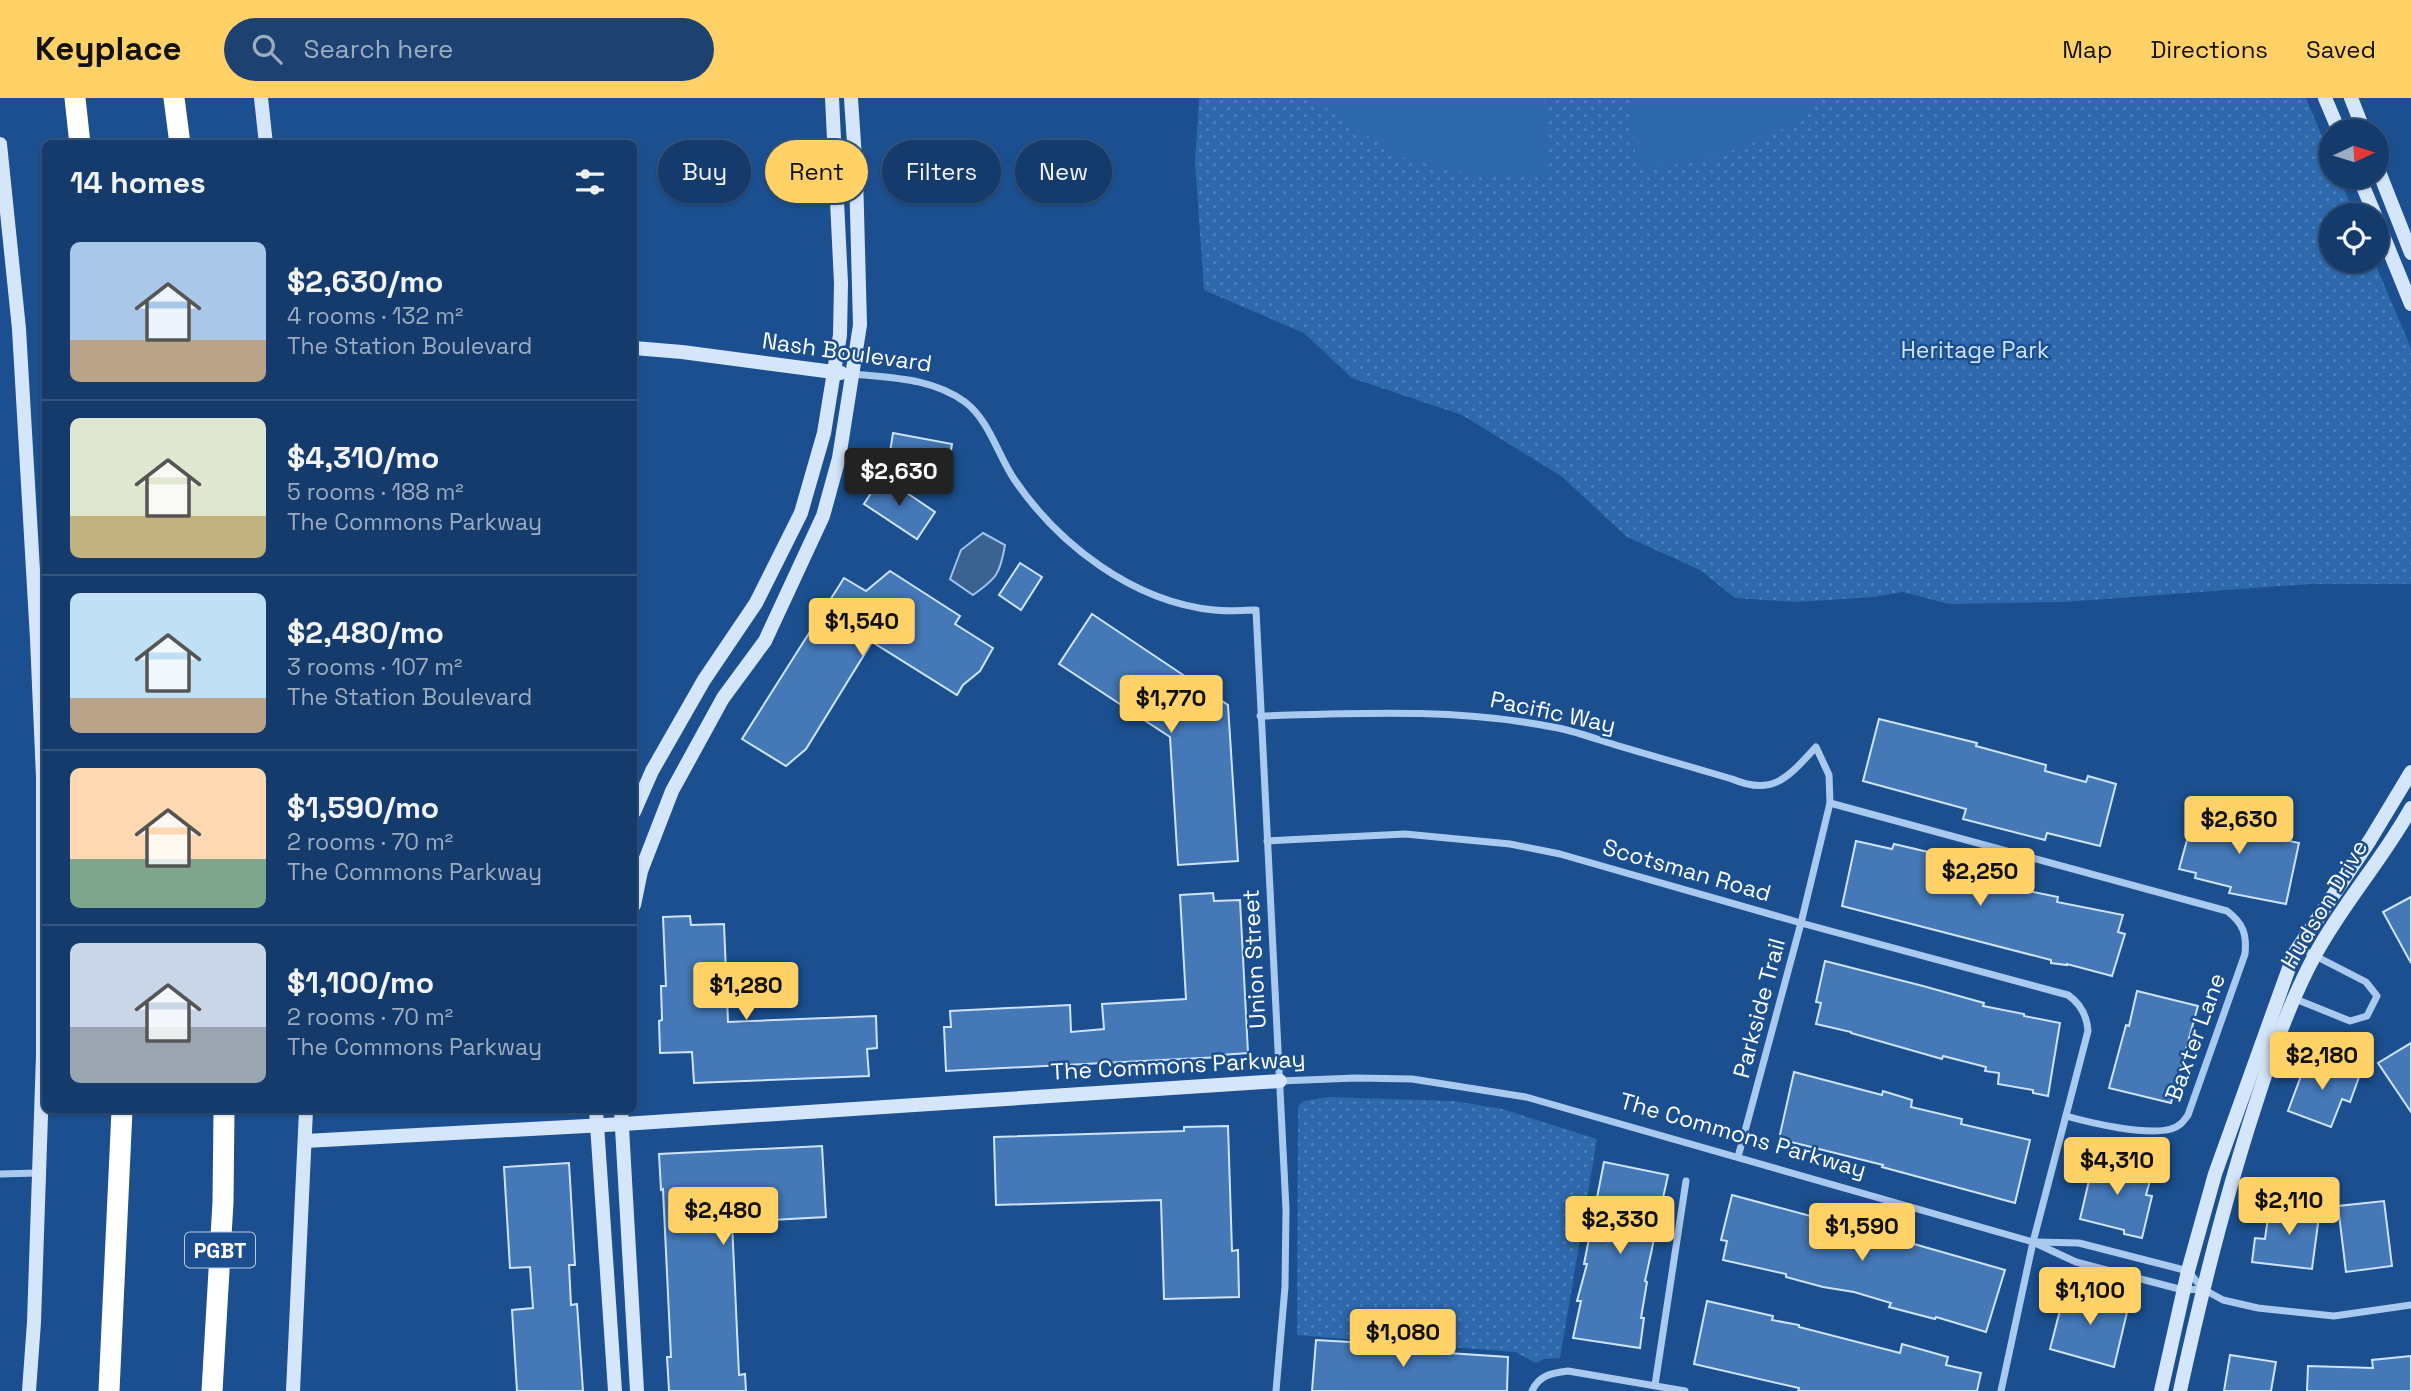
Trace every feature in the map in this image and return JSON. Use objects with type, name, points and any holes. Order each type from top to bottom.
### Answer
[{"type":"highway","points":[[75,98],[80,140]]},
{"type":"highway","points":[[174,98],[179,140]]},
{"type":"highway","points":[[108,1391],[122,1113]]},
{"type":"highway","name":"PGBT","points":[[212,1391],[223,1202],[224,1113]]},
{"type":"street","points":[[261,98],[266,140]]},
{"type":"street","points":[[637,805],[652,771],[704,680],[756,603],[801,513],[824,433],[840,335],[841,283],[832,98]]},
{"type":"street","points":[[637,890],[641,871],[673,791],[723,698],[765,641],[823,516],[839,458],[860,325],[851,98]]},
{"type":"street","points":[[2325,98],[2334,119]]},
{"type":"street","points":[[2351,98],[2359,119]]},
{"type":"street","points":[[0,144],[19,341],[42,761]]},
{"type":"street","points":[[2386,189],[2411,253]]},
{"type":"street","points":[[2389,249],[2411,304]]},
{"type":"street","name":"Nash Boulevard","points":[[637,348],[932,384],[967,404],[979,417],[1027,497],[1068,540],[1120,577],[1143,590],[1191,606],[1231,611],[1256,610]]},
{"type":"street","name":"Union Street","points":[[1256,610],[1286,1222],[1285,1287],[1276,1391]]},
{"type":"street","name":"Pacific Way","points":[[1261,716],[1422,713],[1521,722],[1560,729],[1744,784],[1769,786],[1787,778],[1816,747]]},
{"type":"street","name":"Parkside Trail","points":[[1738,1157],[1801,923],[1830,803],[1829,775],[1816,747]]},
{"type":"street","name":"Hudson Drive","points":[[2161,1391],[2183,1290],[2216,1174],[2280,991],[2298,947],[2370,840],[2411,772]]},
{"type":"street","name":"Baxter Lane","points":[[1830,803],[2227,911],[2237,919],[2244,929],[2245,954],[2188,1115],[2180,1125],[2172,1129],[2146,1130],[2091,1123],[2066,1116]]},
{"type":"street","name":"Hudson Drive","points":[[2180,1391],[2234,1171],[2268,1065],[2314,956],[2347,901],[2411,808]]},
{"type":"street","name":"Scotsman Road","points":[[1267,841],[1405,834],[1510,844],[1560,854],[2068,995],[2083,1009],[2088,1031],[2066,1116]]},
{"type":"street","points":[[2280,991],[2350,1021],[2367,1016],[2377,996],[2366,982],[2298,947]]},
{"type":"street","points":[[29,1391],[34,1322],[42,1079]]},
{"type":"street","name":"The Commons Parkway","points":[[305,1141],[599,1125],[622,1116],[1280,1081],[1412,1079],[1526,1097],[2033,1242],[2076,1262],[2183,1290],[2203,1289]]},
{"type":"street","points":[[293,1391],[306,1113]]},
{"type":"street","points":[[597,1113],[615,1391]]},
{"type":"street","points":[[622,1116],[637,1391]]},
{"type":"street","points":[[2001,1391],[2033,1242],[2066,1116]]},
{"type":"street","points":[[0,1174],[38,1173]]},
{"type":"street","points":[[1655,1385],[1686,1181]]},
{"type":"street","name":"The Commons Parkway","points":[[2033,1242],[2080,1243],[2188,1271]]},
{"type":"street","points":[[2188,1271],[2203,1289],[2223,1300],[2258,1308],[2334,1316],[2411,1305]]},
{"type":"street","points":[[1532,1391],[1543,1377],[1567,1371],[1685,1391]]},
{"type":"green space","name":"Heritage Park","points":[[1199,98],[2306,98],[2319,129],[2319,189],[2344,189],[2350,203],[2319,203],[2319,273],[2379,273],[2411,348],[2411,584],[2310,584],[2064,602],[1949,604],[1903,592],[1874,597],[1797,602],[1735,598],[1700,570],[1627,537],[1561,476],[1462,415],[1352,378],[1304,333],[1204,290],[1195,163]]},
{"type":"green space","points":[[1315,98],[1544,98],[1550,173],[1475,176],[1397,156]]},
{"type":"green space","points":[[1631,98],[1823,98],[1774,135],[1701,162],[1636,168]]},
{"type":"green space","points":[[1328,1097],[1454,1101],[1502,1109],[1597,1139],[1560,1358],[1544,1359],[1536,1363],[1515,1352],[1297,1335],[1298,1106],[1304,1101]]},
{"type":"shaded area","points":[[983,533],[1005,545],[996,574],[973,595],[950,579],[961,550]]},
{"type":"building","points":[[893,433],[952,444],[947,475],[888,465]]},
{"type":"building","points":[[882,476],[935,512],[917,539],[864,504]]},
{"type":"building","points":[[1020,563],[1042,577],[1021,610],[999,595]]},
{"type":"building","points":[[890,571],[960,616],[955,624],[993,648],[980,671],[963,685],[957,695],[872,642],[806,749],[786,766],[742,739],[844,578],[866,591]]},
{"type":"building","points":[[1092,614],[1228,705],[1238,861],[1178,865],[1170,737],[1059,664]]},
{"type":"building","points":[[1879,719],[1977,743],[1976,746],[2046,765],[2045,771],[2086,782],[2088,776],[2116,784],[2100,846],[2047,833],[2045,840],[1963,819],[1966,809],[1863,781]]},
{"type":"building","points":[[2197,804],[2226,810],[2225,812],[2260,822],[2257,834],[2299,843],[2286,904],[2229,893],[2231,887],[2195,878],[2196,873],[2179,869]]},
{"type":"building","points":[[1856,841],[1892,849],[1894,844],[1941,855],[1938,864],[2024,887],[2024,890],[2058,897],[2057,902],[2123,915],[2118,932],[2125,934],[2112,976],[2067,964],[2051,963],[2051,960],[1842,906]]},
{"type":"building","points":[[1213,893],[1214,901],[1240,900],[1248,1053],[1221,1057],[946,1071],[944,1027],[951,1027],[950,1011],[1070,1005],[1071,1032],[1104,1029],[1102,1004],[1186,999],[1180,895]]},
{"type":"building","points":[[2411,897],[2411,963],[2383,912]]},
{"type":"building","points":[[690,916],[691,925],[724,924],[728,1022],[876,1016],[877,1048],[867,1049],[869,1076],[694,1083],[692,1052],[660,1053],[661,986],[666,986],[663,917]]},
{"type":"building","points":[[1825,961],[1984,1003],[1983,1006],[2060,1023],[2048,1096],[2033,1093],[2033,1090],[1998,1084],[1999,1073],[1985,1071],[1986,1067],[1943,1056],[1942,1059],[1816,1024],[1821,1003],[1816,1002]]},
{"type":"building","points":[[2137,991],[2198,1006],[2171,1103],[2109,1088]]},
{"type":"building","points":[[2411,1043],[2411,1112],[2378,1063]]},
{"type":"building","points":[[2308,1057],[2359,1077],[2350,1102],[2342,1099],[2331,1127],[2288,1111]]},
{"type":"building","points":[[1794,1072],[1882,1095],[1883,1091],[1912,1100],[1911,1107],[1962,1119],[1961,1124],[2030,1140],[2015,1203],[1882,1167],[1883,1165],[1779,1139]]},
{"type":"building","points":[[1228,1126],[1232,1251],[1238,1250],[1239,1297],[1164,1299],[1161,1200],[996,1205],[994,1137],[1184,1131],[1184,1127]]},
{"type":"building","points":[[822,1146],[826,1217],[732,1222],[739,1375],[745,1374],[746,1391],[669,1391],[667,1357],[671,1357],[659,1154]]},
{"type":"building","points":[[2095,1155],[2123,1161],[2121,1169],[2151,1177],[2146,1195],[2152,1196],[2142,1238],[2124,1234],[2124,1230],[2080,1219]]},
{"type":"building","points":[[1604,1162],[1668,1175],[1645,1281],[1640,1348],[1573,1338],[1581,1301],[1577,1301],[1587,1264],[1584,1264]]},
{"type":"building","points":[[569,1163],[575,1265],[569,1265],[571,1305],[577,1304],[583,1391],[517,1391],[512,1310],[533,1308],[530,1267],[510,1268],[504,1167]]},
{"type":"building","points":[[1732,1195],[1829,1221],[1828,1225],[1872,1232],[2005,1270],[1986,1332],[1889,1307],[1891,1303],[1854,1292],[1823,1287],[1786,1277],[1786,1274],[1723,1260],[1727,1241],[1721,1240]]},
{"type":"building","points":[[2384,1201],[2392,1266],[2346,1272],[2338,1206]]},
{"type":"building","points":[[2270,1202],[2320,1208],[2312,1269],[2252,1262],[2255,1238],[2265,1239]]},
{"type":"building","points":[[2066,1287],[2129,1304],[2114,1367],[2050,1349]]},
{"type":"building","points":[[1707,1301],[1773,1316],[1772,1320],[1900,1353],[1902,1344],[1948,1357],[1946,1365],[1981,1373],[1977,1391],[1798,1391],[1799,1388],[1694,1364]]},
{"type":"building","points":[[1316,1340],[1418,1346],[1418,1351],[1508,1357],[1507,1391],[1312,1391]]},
{"type":"building","points":[[2230,1355],[2276,1362],[2271,1391],[2224,1391]]},
{"type":"building","points":[[2411,1356],[2411,1391],[2307,1391],[2308,1366],[2373,1368],[2372,1360]]}]
